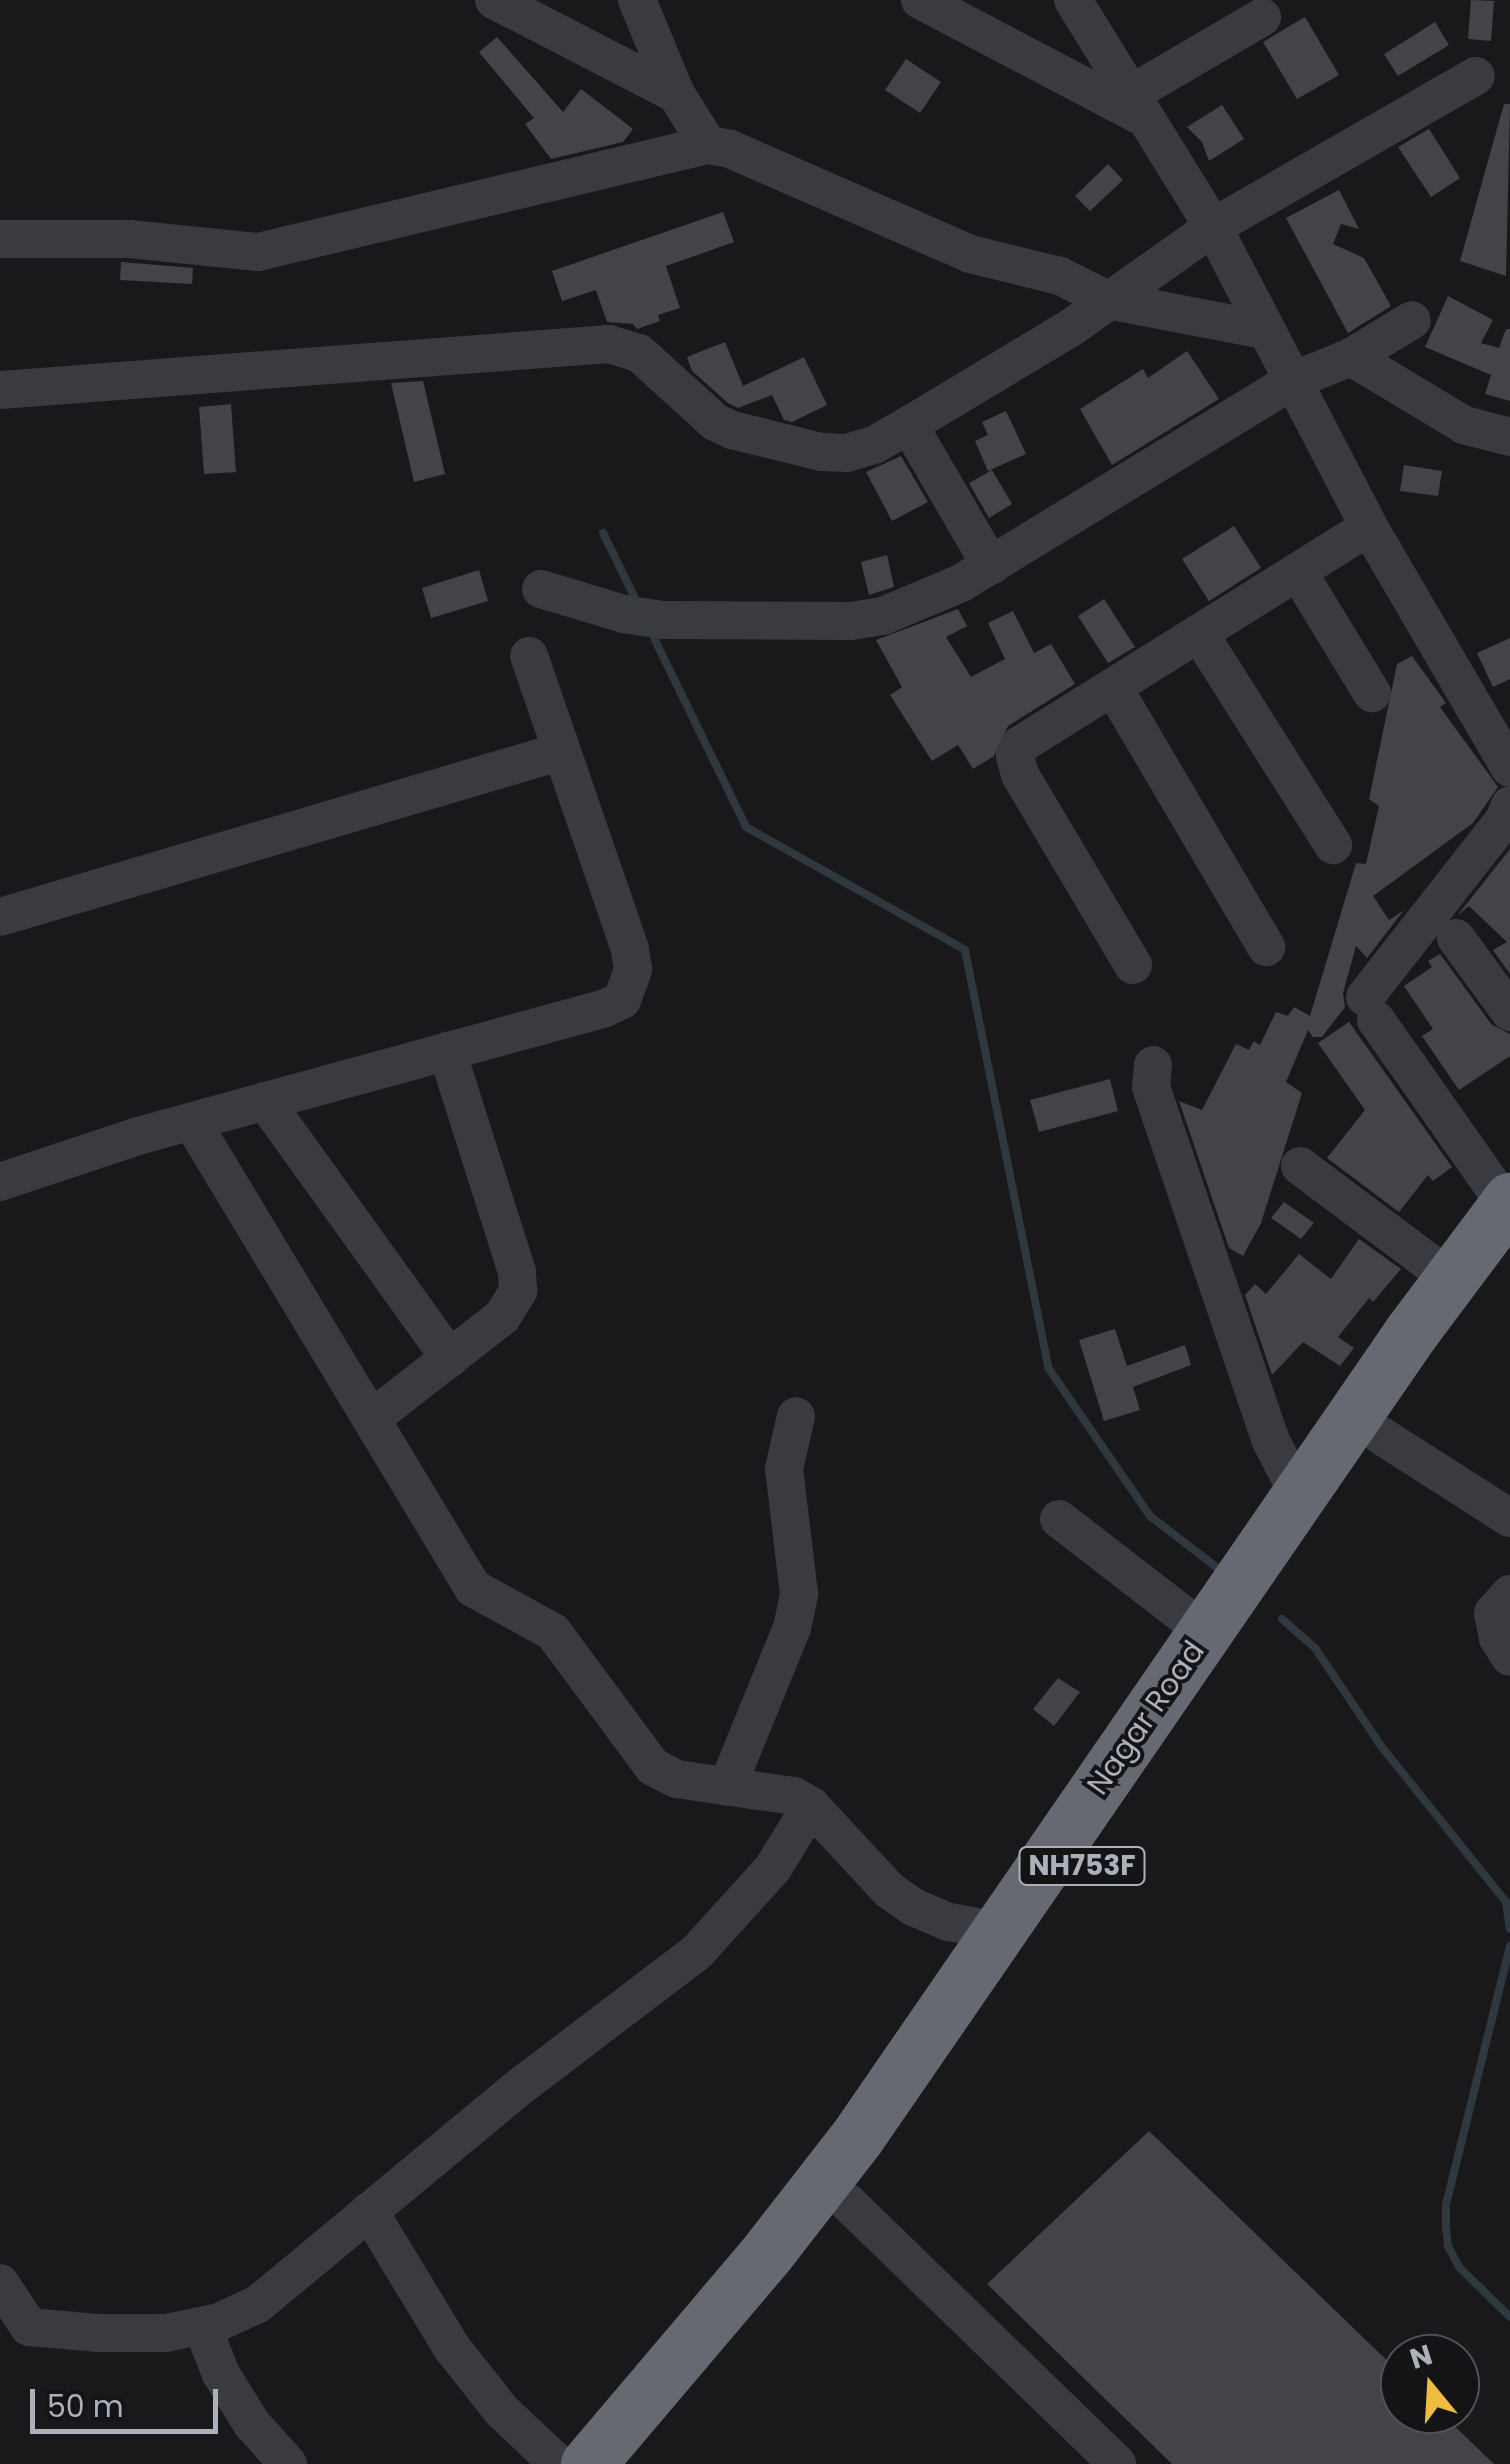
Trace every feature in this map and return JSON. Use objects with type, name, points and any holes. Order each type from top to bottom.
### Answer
[{"type":"highway","name":"Nagar Road","points":[[588,2464],[766,2254],[856,2137],[1451,1279],[1509,1220]]},
{"type":"highway","name":"Nagar Road","points":[[634,2464],[847,2202],[1380,1435],[1509,1220]]},
{"type":"street","points":[[494,0],[676,94]]},
{"type":"street","points":[[637,0],[676,94],[708,145]]},
{"type":"street","points":[[920,0],[1140,108]]},
{"type":"street","points":[[1073,0],[1213,227],[1369,528],[1510,768]]},
{"type":"street","points":[[1140,108],[1262,17]]},
{"type":"street","points":[[0,390],[609,344],[639,354],[715,422],[732,430],[821,452],[847,453],[874,446],[1108,300],[1213,227],[1476,76]]},
{"type":"street","points":[[0,239],[129,238],[258,252],[708,145],[730,149],[970,254],[1060,276],[1108,300],[1264,330]]},
{"type":"street","points":[[541,589],[624,614],[662,620],[851,621],[883,616],[991,566],[1290,382],[1350,357],[1412,320]]},
{"type":"street","points":[[1350,357],[1452,419],[1510,437]]},
{"type":"street","points":[[909,425],[991,566]]},
{"type":"street","points":[[1133,966],[1020,774],[1016,756],[1020,745],[1369,528]]},
{"type":"street","points":[[1298,572],[1372,693]]},
{"type":"street","points":[[1199,633],[1332,844]]},
{"type":"street","points":[[0,1182],[192,1122],[604,1009],[622,1000],[633,969],[630,949],[529,656]]},
{"type":"street","points":[[1113,687],[1266,946]]},
{"type":"street","points":[[0,918],[559,752]]},
{"type":"street","points":[[1509,1220],[1371,1008],[1510,806]]},
{"type":"street","points":[[1456,938],[1510,1012]]},
{"type":"street","points":[[371,1420],[502,1318],[518,1291],[517,1272],[446,1051]]},
{"type":"street","points":[[1153,1065],[1150,1086],[1270,1439],[1299,1495]]},
{"type":"street","points":[[266,1101],[450,1358]]},
{"type":"street","points":[[192,1122],[473,1588],[553,1632],[653,1768],[676,1780],[794,1796],[811,1806],[889,1890],[913,1907],[949,1922],[998,1931]]},
{"type":"street","points":[[1300,1166],[1451,1279]]},
{"type":"street","points":[[727,1787],[792,1628],[799,1594],[784,1469],[796,1416]]},
{"type":"street","points":[[1380,1435],[1510,1518]]},
{"type":"street","points":[[1059,1519],[1227,1600]]},
{"type":"street","points":[[1510,1594],[1493,1613],[1498,1638],[1510,1657]]},
{"type":"street","points":[[0,2283],[29,2327],[166,2333],[202,2326],[258,2304],[522,2085],[697,1952],[773,1868],[811,1806]]},
{"type":"street","points":[[847,2202],[1117,2464]]},
{"type":"street","points":[[369,2211],[452,2348],[502,2411],[558,2464]]},
{"type":"street","points":[[202,2326],[222,2374],[252,2424],[288,2464]]},
{"type":"building","points":[[1471,0],[1494,1],[1491,41],[1468,39]]},
{"type":"building","points":[[1305,17],[1339,75],[1297,99],[1263,42]]},
{"type":"building","points":[[1435,22],[1449,45],[1398,76],[1384,54]]},
{"type":"building","points":[[497,37],[563,112],[581,89],[633,129],[623,142],[551,159],[525,124],[534,118],[479,52]]},
{"type":"building","points":[[906,59],[941,82],[920,113],[885,90]]},
{"type":"building","points":[[1504,104],[1510,104],[1506,276],[1460,261]]},
{"type":"building","points":[[1222,105],[1244,139],[1209,161],[1202,142],[1187,127]]},
{"type":"building","points":[[1429,129],[1460,178],[1431,197],[1398,147]]},
{"type":"building","points":[[1108,164],[1123,180],[1090,211],[1075,196]]},
{"type":"building","points":[[1339,190],[1359,229],[1341,224],[1333,244],[1364,258],[1391,306],[1348,333],[1286,218]]},
{"type":"building","points":[[723,212],[734,242],[666,266],[680,308],[658,315],[660,321],[637,329],[633,324],[607,322],[596,290],[562,301],[552,271]]},
{"type":"building","points":[[121,262],[193,268],[192,284],[120,280]]},
{"type":"building","points":[[1448,296],[1493,320],[1481,343],[1499,348],[1506,329],[1510,329],[1510,401],[1485,394],[1491,375],[1425,347]]},
{"type":"building","points":[[725,342],[743,386],[804,357],[827,405],[792,422],[784,420],[772,395],[738,408],[728,403],[692,371],[687,357]]},
{"type":"building","points":[[1187,351],[1219,399],[1112,465],[1080,409],[1143,369],[1148,378]]},
{"type":"building","points":[[423,381],[445,474],[414,482],[391,383]]},
{"type":"building","points":[[231,404],[236,472],[204,474],[199,407]]},
{"type":"building","points":[[1006,411],[1026,454],[988,471],[975,441],[988,435],[982,422]]},
{"type":"building","points":[[901,456],[928,502],[892,521],[866,472]]},
{"type":"building","points":[[1404,465],[1442,471],[1438,496],[1400,491]]},
{"type":"building","points":[[992,470],[1012,504],[989,518],[969,483]]},
{"type":"building","points":[[1234,526],[1261,568],[1209,601],[1182,559]]},
{"type":"building","points":[[887,555],[894,587],[869,595],[861,562]]},
{"type":"building","points":[[479,570],[488,601],[431,618],[422,588]]},
{"type":"building","points":[[1104,599],[1135,647],[1108,663],[1078,616]]},
{"type":"building","points":[[958,609],[967,626],[946,637],[971,677],[1005,659],[988,623],[1013,611],[1034,653],[1051,644],[1075,684],[1008,726],[994,756],[973,769],[958,745],[932,761],[890,695],[902,687],[876,640]]},
{"type":"building","points":[[1510,638],[1510,679],[1493,687],[1477,653]]},
{"type":"building","points":[[1412,656],[1446,703],[1440,707],[1498,787],[1473,823],[1373,896],[1389,920],[1404,910],[1367,958],[1356,946],[1343,993],[1345,1007],[1322,1037],[1313,1037],[1308,1030],[1286,1082],[1302,1093],[1261,1223],[1243,1256],[1229,1248],[1179,1101],[1202,1110],[1236,1044],[1249,1050],[1254,1041],[1260,1045],[1276,1012],[1288,1016],[1294,1007],[1310,1016],[1356,863],[1366,864],[1379,806],[1369,799],[1397,664]]},
{"type":"building","points":[[1510,849],[1510,974],[1493,950],[1507,942],[1469,906],[1457,916]]},
{"type":"building","points":[[1440,954],[1492,1025],[1510,1034],[1510,1056],[1459,1090],[1422,1036],[1433,1029],[1404,986],[1432,967],[1428,961]]},
{"type":"building","points":[[1349,1022],[1452,1167],[1433,1181],[1428,1175],[1399,1212],[1327,1158],[1365,1110],[1318,1043]]},
{"type":"building","points":[[1110,1079],[1118,1111],[1039,1132],[1030,1100]]},
{"type":"building","points":[[1284,1202],[1314,1223],[1301,1239],[1271,1218]]},
{"type":"building","points":[[1359,1239],[1401,1269],[1373,1302],[1369,1298],[1338,1337],[1354,1348],[1340,1366],[1303,1342],[1272,1375],[1245,1295],[1255,1284],[1266,1294],[1299,1254],[1331,1279]]},
{"type":"building","points":[[1115,1329],[1127,1366],[1185,1345],[1191,1365],[1133,1387],[1140,1410],[1104,1421],[1079,1340]]},
{"type":"building","points":[[1058,1678],[1080,1692],[1054,1726],[1033,1709]]},
{"type":"building","points":[[1149,2131],[1380,2354],[1380,2434],[1463,2434],[1494,2464],[1172,2464],[987,2284]]},
{"type":"waterway","points":[[603,533],[634,596]]},
{"type":"waterway","points":[[654,638],[746,827],[965,950],[1049,1369],[1150,1516],[1224,1573]]},
{"type":"waterway","points":[[1282,1619],[1315,1648],[1381,1746],[1506,1902],[1510,1929]]},
{"type":"waterway","points":[[1510,1946],[1446,2205],[1448,2246],[1459,2267],[1510,2317]]}]
